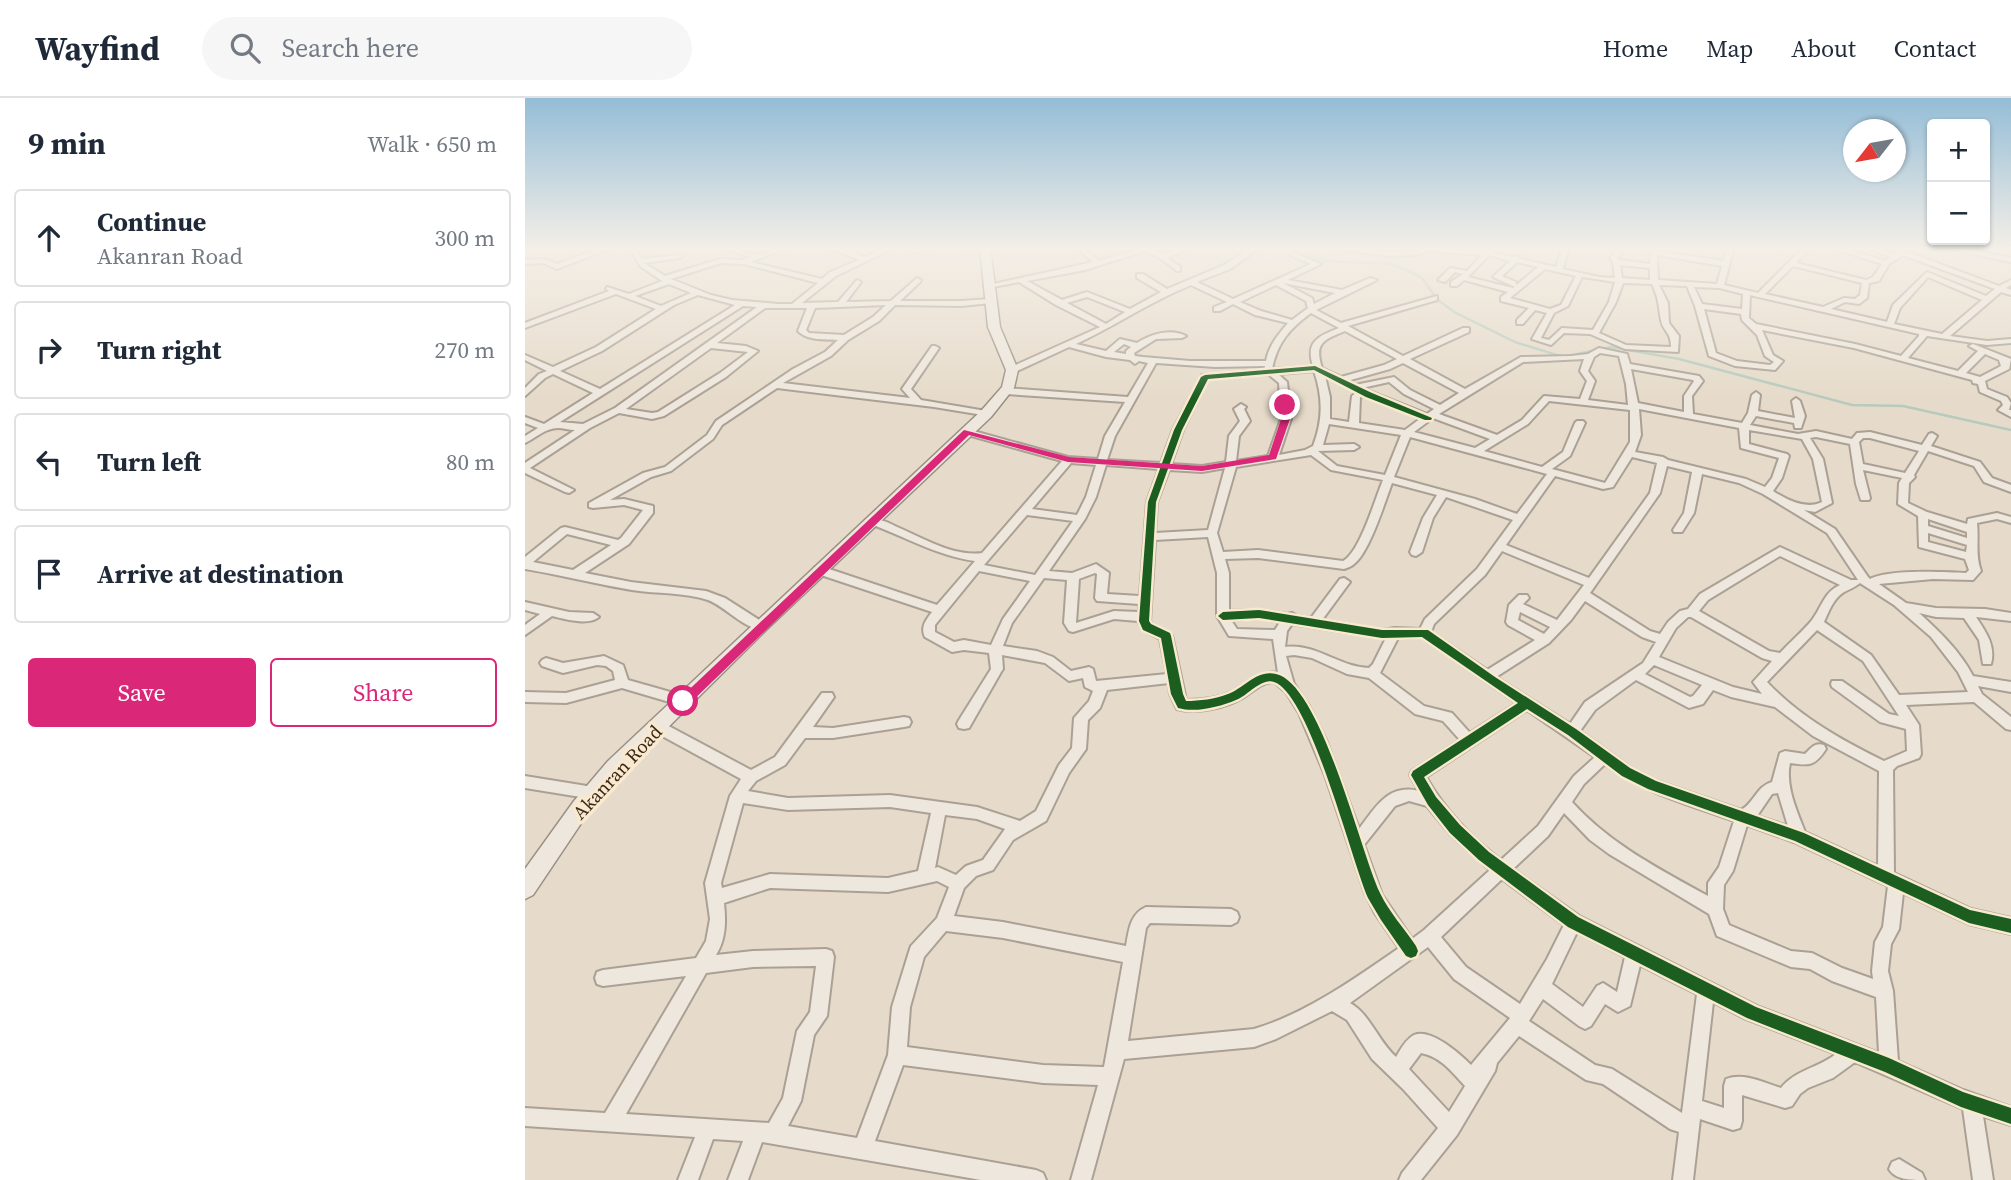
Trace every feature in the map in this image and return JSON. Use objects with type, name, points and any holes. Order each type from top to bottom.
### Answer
[{"type":"main road","points":[[990,297],[994,327],[1012,370]]},
{"type":"main road","name":"Akanran Road","points":[[525,888],[593,793],[760,626],[986,414],[1005,391],[1012,370]]},
{"type":"street","points":[[525,326],[592,297]]},
{"type":"street","points":[[633,297],[662,309]]},
{"type":"street","points":[[525,393],[534,382],[687,297]]},
{"type":"street","points":[[713,297],[740,305],[792,307],[893,303],[937,306],[974,297]]},
{"type":"street","points":[[792,307],[804,297]]},
{"type":"street","points":[[840,304],[843,297]]},
{"type":"street","points":[[577,573],[619,544],[640,525],[649,508],[624,502],[593,505],[647,475],[668,469],[710,437],[719,423],[828,354],[845,338],[876,319],[899,297]]},
{"type":"street","points":[[1050,297],[1106,327]]},
{"type":"street","points":[[1059,303],[1076,297]]},
{"type":"street","points":[[1012,370],[1106,327],[1157,297]]},
{"type":"street","points":[[1230,297],[1258,313],[1293,322]]},
{"type":"street","points":[[1217,309],[1238,297]]},
{"type":"street","points":[[1305,297],[1309,300],[1313,311],[1466,393]]},
{"type":"street","points":[[1270,368],[1276,340],[1293,322],[1333,297]]},
{"type":"street","points":[[1506,297],[1504,299],[1551,312]]},
{"type":"street","points":[[1568,297],[1564,306],[1551,312],[1536,339],[1551,343],[1562,330],[1595,333],[1625,347],[1675,351],[1675,336],[1665,323],[1661,297]]},
{"type":"street","points":[[1595,333],[1602,316],[1615,297]]},
{"type":"street","points":[[1695,297],[1712,354],[1727,357],[1735,363],[1772,368],[1779,361],[1769,356],[1761,334],[1745,318],[1747,297]]},
{"type":"street","points":[[1767,297],[1944,337],[1968,341],[2011,341]]},
{"type":"street","points":[[1825,309],[1844,300],[1856,302],[1862,297]]},
{"type":"street","points":[[1891,325],[1896,307],[1905,297]]},
{"type":"street","points":[[1983,297],[1989,300]]},
{"type":"street","points":[[1944,337],[1991,297]]},
{"type":"street","points":[[1071,308],[1099,298],[1130,312]]},
{"type":"street","points":[[1314,450],[1326,421],[1324,391],[1313,355],[1315,344],[1344,327],[1434,298]]},
{"type":"street","points":[[525,440],[740,305]]},
{"type":"street","points":[[812,306],[802,331],[807,335],[845,338]]},
{"type":"street","points":[[1699,306],[1746,312]]},
{"type":"street","points":[[569,490],[525,468],[587,426],[618,410],[762,307]]},
{"type":"street","points":[[1520,322],[1534,307]]},
{"type":"street","points":[[1753,326],[1812,336],[1981,380],[2006,367],[2007,360],[1968,341]]},
{"type":"street","points":[[1341,380],[1376,371],[1466,330]]},
{"type":"street","points":[[1903,358],[1923,337],[1923,332]]},
{"type":"street","points":[[1135,361],[1129,353],[1160,333],[1182,336]]},
{"type":"street","points":[[1106,355],[1123,341],[1136,346]]},
{"type":"street","points":[[1066,344],[1106,355],[1152,363],[1315,368],[1361,390],[1496,438]]},
{"type":"street","points":[[618,410],[652,416],[661,414],[723,375],[754,351],[710,345]]},
{"type":"street","points":[[917,400],[906,389],[935,348]]},
{"type":"street","points":[[1218,556],[1258,554],[1344,565],[1358,555],[1407,433],[1466,393],[1525,359],[1571,359],[1590,356],[1599,350],[1619,353],[1628,366],[1632,406],[1638,430],[1635,442],[1609,485],[1407,433],[1354,423],[1326,421]]},
{"type":"street","points":[[1959,374],[1984,350]]},
{"type":"street","points":[[1584,400],[1591,381],[1584,372],[1590,356]]},
{"type":"street","points":[[525,357],[599,392]]},
{"type":"street","points":[[964,724],[997,669],[995,650],[1007,622],[1080,519],[1091,497],[1101,461],[1129,400],[1152,363]]},
{"type":"street","points":[[1628,366],[1696,378],[1699,381],[1688,397],[1689,416]]},
{"type":"street","points":[[1270,368],[1283,382],[1286,419],[1273,457]]},
{"type":"street","points":[[1270,368],[1202,379],[1164,465],[1152,502],[1145,617],[1147,627],[1166,636],[1182,705],[1191,706],[1235,696],[1260,679],[1277,678],[1290,692],[1321,739],[1321,752],[1358,841],[1374,894],[1411,951]]},
{"type":"street","points":[[1994,373],[2011,379]]},
{"type":"street","points":[[1959,374],[1982,383],[1983,390],[2004,399],[2008,406],[2003,410],[2011,414]]},
{"type":"street","points":[[1354,423],[1356,396],[1361,390],[1391,379],[1434,414]]},
{"type":"street","points":[[776,385],[892,400],[917,400],[986,414]]},
{"type":"street","points":[[1005,391],[1129,400]]},
{"type":"street","points":[[1756,396],[1753,413],[1744,427],[1744,446],[1784,456],[1777,478],[1767,492]]},
{"type":"street","points":[[1477,451],[1525,422],[1547,398],[1632,406],[1801,437],[1816,434],[1854,442]]},
{"type":"street","points":[[1777,500],[1815,509],[1827,503],[1818,459],[1801,437],[1796,401]]},
{"type":"street","points":[[1241,407],[1239,409],[1245,421],[1234,436],[1231,466],[1212,533],[1223,573],[1223,616],[1233,633],[1279,635]]},
{"type":"street","points":[[1753,413],[1797,421]]},
{"type":"street","points":[[525,420],[544,427],[564,424],[567,427],[601,426]]},
{"type":"street","points":[[1424,633],[1429,622],[1481,572],[1520,519],[1549,471],[1567,454],[1580,423]]},
{"type":"street","points":[[967,432],[1068,460],[1202,469],[1314,450],[1354,447]]},
{"type":"street","points":[[1854,442],[1860,435],[1870,435],[1925,448],[1977,464],[1988,480],[2011,489]]},
{"type":"street","points":[[1932,436],[1905,483],[1903,504],[1973,536]]},
{"type":"street","points":[[1854,442],[1859,466],[1858,481],[1865,498]]},
{"type":"street","points":[[1314,450],[1333,468],[1443,493],[1520,519]]},
{"type":"street","points":[[1627,453],[1698,469],[1767,492],[1831,531],[1868,583],[1898,602],[1935,634],[1969,680],[1977,697],[2011,725]]},
{"type":"street","points":[[1068,460],[982,564],[939,610],[929,625],[929,634],[952,647],[964,645],[1019,651],[1046,659],[1069,676],[1089,672],[1090,684],[1101,687],[1174,678]]},
{"type":"street","points":[[1486,677],[1545,640],[1559,626],[1655,494],[1663,460]]},
{"type":"street","points":[[1859,466],[1910,477]]},
{"type":"street","points":[[1678,530],[1689,513],[1698,469]]},
{"type":"street","points":[[1416,552],[1428,519],[1443,493]]},
{"type":"street","points":[[1023,512],[1080,519]]},
{"type":"street","points":[[1923,514],[1923,544],[1970,557]]},
{"type":"street","points":[[1886,768],[1831,741],[1776,702],[1759,682],[1816,623],[1837,591],[1849,584],[1883,579],[1933,575],[1969,577],[1975,571],[1970,557],[1972,521],[1997,516],[2011,520]]},
{"type":"street","points":[[872,521],[958,555],[977,559],[982,564],[1039,576],[1073,577],[1096,568],[1103,573],[1101,598],[1146,600]]},
{"type":"street","points":[[1923,528],[1973,536]]},
{"type":"street","points":[[525,564],[565,530],[619,544]]},
{"type":"street","points":[[1149,537],[1212,533]]},
{"type":"street","points":[[1500,546],[1534,562],[1571,573],[1592,584]]},
{"type":"street","points":[[1572,732],[1590,706],[1652,659],[1662,639],[1684,614],[1692,612],[1704,597],[1780,551],[1849,584]]},
{"type":"street","points":[[525,564],[647,588],[682,589],[709,596],[720,599],[747,621],[760,626]]},
{"type":"street","points":[[819,570],[939,610]]},
{"type":"street","points":[[1073,577],[1070,623],[1073,628],[1114,615],[1145,617]]},
{"type":"street","points":[[1315,621],[1344,582]]},
{"type":"street","points":[[1583,594],[1646,634],[1662,639]]},
{"type":"street","points":[[1545,640],[1512,622],[1519,602],[1559,626]]},
{"type":"street","points":[[1898,602],[1928,613],[1990,612],[2011,617]]},
{"type":"street","points":[[525,606],[569,617],[593,617]]},
{"type":"street","points":[[525,631],[551,611]]},
{"type":"street","points":[[1692,612],[1766,655],[1782,658]]},
{"type":"street","points":[[1223,616],[1259,614],[1292,617],[1382,634],[1424,633],[1526,704],[1652,785],[1799,837],[1969,916],[2011,926]]},
{"type":"street","points":[[1968,614],[1985,640],[1987,661]]},
{"type":"street","points":[[1290,692],[1280,652],[1279,635],[1286,621],[1292,617]]},
{"type":"street","points":[[1816,623],[1867,658],[1912,725],[1914,754],[1892,762],[1886,768],[1891,929],[1883,942],[1880,971],[1889,1066]]},
{"type":"street","points":[[1372,673],[1395,632]]},
{"type":"street","points":[[1280,652],[1296,649],[1312,651],[1327,662],[1363,674],[1372,673],[1420,710],[1447,717],[1470,742]]},
{"type":"street","points":[[1652,659],[1731,692],[1776,702]]},
{"type":"street","points":[[546,663],[562,668],[587,660],[611,662],[619,668],[622,683]]},
{"type":"street","points":[[1635,674],[1689,703],[1698,700],[1710,684]]},
{"type":"street","points":[[1969,680],[2011,687]]},
{"type":"street","points":[[525,697],[566,698],[622,683],[683,701]]},
{"type":"street","points":[[1837,684],[1885,718],[1912,725]]},
{"type":"street","points":[[863,1148],[897,1055],[901,1007],[912,961],[943,923],[958,883],[971,871],[988,864],[1004,838],[1041,816],[1064,769],[1079,749],[1081,718],[1095,704],[1101,687]]},
{"type":"street","points":[[610,1124],[702,965],[717,932],[713,883],[737,796],[751,777],[780,761],[827,697]]},
{"type":"street","points":[[1897,700],[1977,697]]},
{"type":"street","points":[[1526,704],[1417,775],[1432,800],[1455,829],[1573,922],[1752,1013],[2011,1116]]},
{"type":"street","points":[[801,732],[834,733],[904,722]]},
{"type":"street","points":[[658,727],[751,777]]},
{"type":"street","points":[[1743,816],[1751,813],[1768,789],[1779,787],[1785,757],[1808,760],[1819,749]]},
{"type":"street","points":[[1117,1051],[1212,1044],[1270,1033],[1333,1002],[1430,936],[1501,867],[1543,831],[1579,780],[1605,756]]},
{"type":"street","points":[[1782,776],[1788,807],[1799,837]]},
{"type":"street","points":[[525,782],[593,793]]},
{"type":"street","points":[[1358,841],[1390,801],[1409,795],[1432,800]]},
{"type":"street","points":[[737,796],[788,804],[890,801],[939,810],[977,813],[1022,828]]},
{"type":"street","points":[[1563,802],[1580,824],[1604,843],[1715,909]]},
{"type":"street","points":[[925,876],[939,810]]},
{"type":"street","points":[[1743,816],[1725,871],[1716,883],[1715,909],[1723,930],[1791,959],[1812,961],[1838,975],[1884,991]]},
{"type":"street","points":[[714,898],[770,881],[888,885],[939,874],[958,883]]},
{"type":"street","points":[[1081,1180],[1117,1051],[1138,925],[1146,915],[1231,917]]},
{"type":"street","points":[[1397,1070],[1417,1043],[1443,1050],[1471,1079],[1519,1020],[1556,963],[1573,922]]},
{"type":"street","points":[[943,923],[1003,930],[1131,956]]},
{"type":"street","points":[[1430,936],[1460,973],[1519,1020],[1592,1074],[1606,1075],[1677,1122],[1690,1115],[1733,1121],[1733,1086],[1744,1086],[1785,1098],[1793,1086],[1805,1077],[1824,1073],[1853,1053]]},
{"type":"street","points":[[1541,986],[1585,1020],[1603,992],[1618,1003],[1624,1000],[1634,953]]},
{"type":"street","points":[[603,978],[702,965],[826,957],[818,1016],[806,1031],[792,1101],[765,1133],[738,1180]]},
{"type":"street","points":[[1683,1180],[1706,989]]},
{"type":"street","points":[[1333,1002],[1353,1014],[1378,1053],[1410,1082],[1450,1128]]},
{"type":"street","points":[[897,1055],[1043,1074],[1111,1076]]},
{"type":"street","points":[[1409,1180],[1480,1084],[1493,1055]]},
{"type":"street","points":[[1971,1102],[1983,1180]]},
{"type":"street","points":[[525,1117],[765,1133],[1035,1180]]},
{"type":"street","points":[[688,1180],[707,1130]]},
{"type":"waterway","points":[[1436,297],[1454,312],[1515,342],[1563,357],[1611,347],[1679,359],[1852,405],[1903,406],[2011,430]]},
{"type":"cycle path","points":[[1411,951],[1373,893],[1319,740],[1291,688],[1271,677],[1229,698],[1202,705],[1182,705],[1177,694],[1166,636],[1147,627],[1144,621],[1152,502],[1178,430],[1205,377],[1315,368],[1369,395],[1428,418]]},
{"type":"cycle path","points":[[1223,616],[1259,614],[1382,634],[1424,633],[1572,732],[1626,772],[1652,785],[1799,837],[1969,916],[2011,926]]},
{"type":"cycle path","points":[[1526,704],[1417,775],[1432,801],[1455,829],[1484,856],[1573,922],[1752,1013],[1889,1066],[1961,1099],[2011,1116]]},
{"type":"route","points":[[683,701],[967,432],[1068,460],[1202,469],[1273,457],[1286,419],[1285,405]]}]
